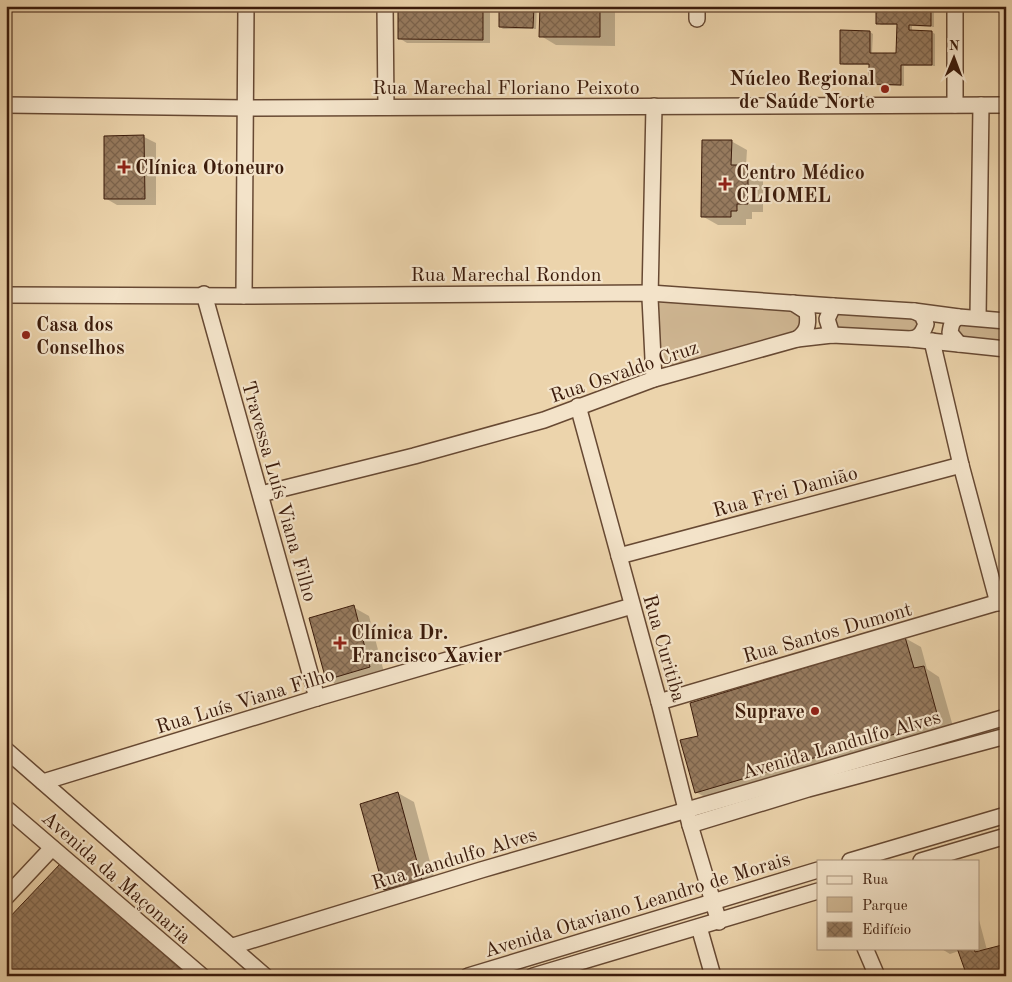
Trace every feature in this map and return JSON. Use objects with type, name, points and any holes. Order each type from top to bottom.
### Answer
[{"type":"street","points":[[244,296],[246,6]]},
{"type":"street","points":[[385,6],[386,107]]},
{"type":"street","points":[[955,6],[955,105]]},
{"type":"street","name":"Rua Marechal Floriano Peixoto","points":[[6,105],[246,108],[1006,105]]},
{"type":"street","points":[[978,318],[981,105]]},
{"type":"street","points":[[654,106],[650,292],[654,379]]},
{"type":"street","name":"Rua Marechal Rondon","points":[[6,295],[204,294],[244,296],[650,292],[833,306],[914,310],[959,317],[1006,320]]},
{"type":"street","name":"Travessa Luís Viana Filho","points":[[204,294],[317,698]]},
{"type":"street","points":[[792,303],[807,312],[809,323],[804,334],[797,339]]},
{"type":"street","points":[[832,334],[827,319],[833,306]]},
{"type":"street","points":[[910,339],[916,338],[923,332],[926,324],[922,315],[914,310]]},
{"type":"street","points":[[958,344],[950,333],[951,325],[959,317]]},
{"type":"street","name":"Rua Osvaldo Cruz","points":[[261,494],[414,456],[544,420],[654,379],[797,339],[832,334],[910,339],[1006,349]]},
{"type":"street","points":[[932,342],[961,465],[1002,601]]},
{"type":"street","name":"Rua Curitiba","points":[[578,406],[719,922]]},
{"type":"street","name":"Rua Frei Damião","points":[[620,556],[961,465]]},
{"type":"street","name":"Rua Santos Dumont","points":[[659,702],[1002,601]]},
{"type":"street","name":"Rua Luís Viana Filho","points":[[43,782],[317,698],[632,606]]},
{"type":"street","name":"Avenida Landulfo Alves","points":[[689,817],[1006,717]]},
{"type":"street","name":"Avenida Landulfo Alves","points":[[689,817],[808,790],[1006,736]]},
{"type":"street","points":[[6,750],[233,946],[265,976]]},
{"type":"street","name":"Avenida da Maçonaria","points":[[6,808],[202,976]]},
{"type":"street","points":[[853,860],[1006,815]]},
{"type":"street","name":"Rua Landulfo Alves","points":[[233,946],[471,873],[689,817]]},
{"type":"street","points":[[979,822],[984,842]]},
{"type":"street","points":[[924,860],[1006,836]]},
{"type":"street","points":[[6,898],[52,848]]},
{"type":"street","name":"Avenida Otaviano Leandro de Morais","points":[[468,976],[817,870]]},
{"type":"street","name":"Avenida Otaviano Leandro de Morais","points":[[534,975],[817,892]]},
{"type":"street","points":[[699,927],[714,976]]},
{"type":"street","points":[[866,950],[877,976]]},
{"type":"street","points":[[531,957],[534,975]]},
{"type":"green space","points":[[660,298],[793,311],[799,314],[803,322],[798,335],[670,367],[665,365],[659,358],[657,305]]},
{"type":"green space","points":[[833,313],[917,318],[920,332],[836,332]]},
{"type":"green space","points":[[1006,320],[1006,348],[958,343],[950,325]]},
{"type":"building","points":[[398,6],[483,6],[483,40],[398,39]]},
{"type":"building","points":[[499,6],[534,6],[533,28],[499,27]]},
{"type":"building","points":[[540,6],[600,6],[600,37],[539,37]]},
{"type":"building","points":[[876,6],[931,6],[931,26],[909,25],[909,30],[932,31],[932,65],[901,65],[901,85],[869,84],[869,64],[840,64],[840,30],[870,31],[870,53],[896,53],[897,24],[876,24]]},
{"type":"building","name":"Clínica Otoneuro","points":[[144,135],[145,199],[104,199],[104,136]]},
{"type":"building","name":"Centro Médico CLIOMEL","points":[[702,140],[732,140],[731,165],[748,165],[748,204],[737,204],[737,211],[731,211],[731,217],[701,217]]},
{"type":"building","name":"Clínica Dr. Francisco Xavier","points":[[354,605],[370,667],[326,680],[309,618]]},
{"type":"building","name":"Suprave","points":[[905,637],[914,668],[924,666],[939,721],[695,793],[680,740],[698,736],[690,703]]},
{"type":"building","points":[[398,792],[422,880],[384,890],[360,804]]},
{"type":"building","points":[[61,863],[194,976],[6,976],[6,921]]},
{"type":"building","points":[[1002,945],[1006,955],[1006,976],[967,976],[958,950],[974,950],[975,952]]},
{"type":"place","name":"Núcleo Regional de Saúde Norte","points":[[885,89]]},
{"type":"place","name":"Clínica Otoneuro","points":[[124,167]]},
{"type":"place","name":"Centro Médico CLIOMEL","points":[[725,184]]},
{"type":"place","name":"Casa dos Conselhos","points":[[26,335]]},
{"type":"place","name":"Clínica Dr. Francisco Xavier","points":[[340,643]]},
{"type":"place","name":"Suprave","points":[[815,711]]}]
